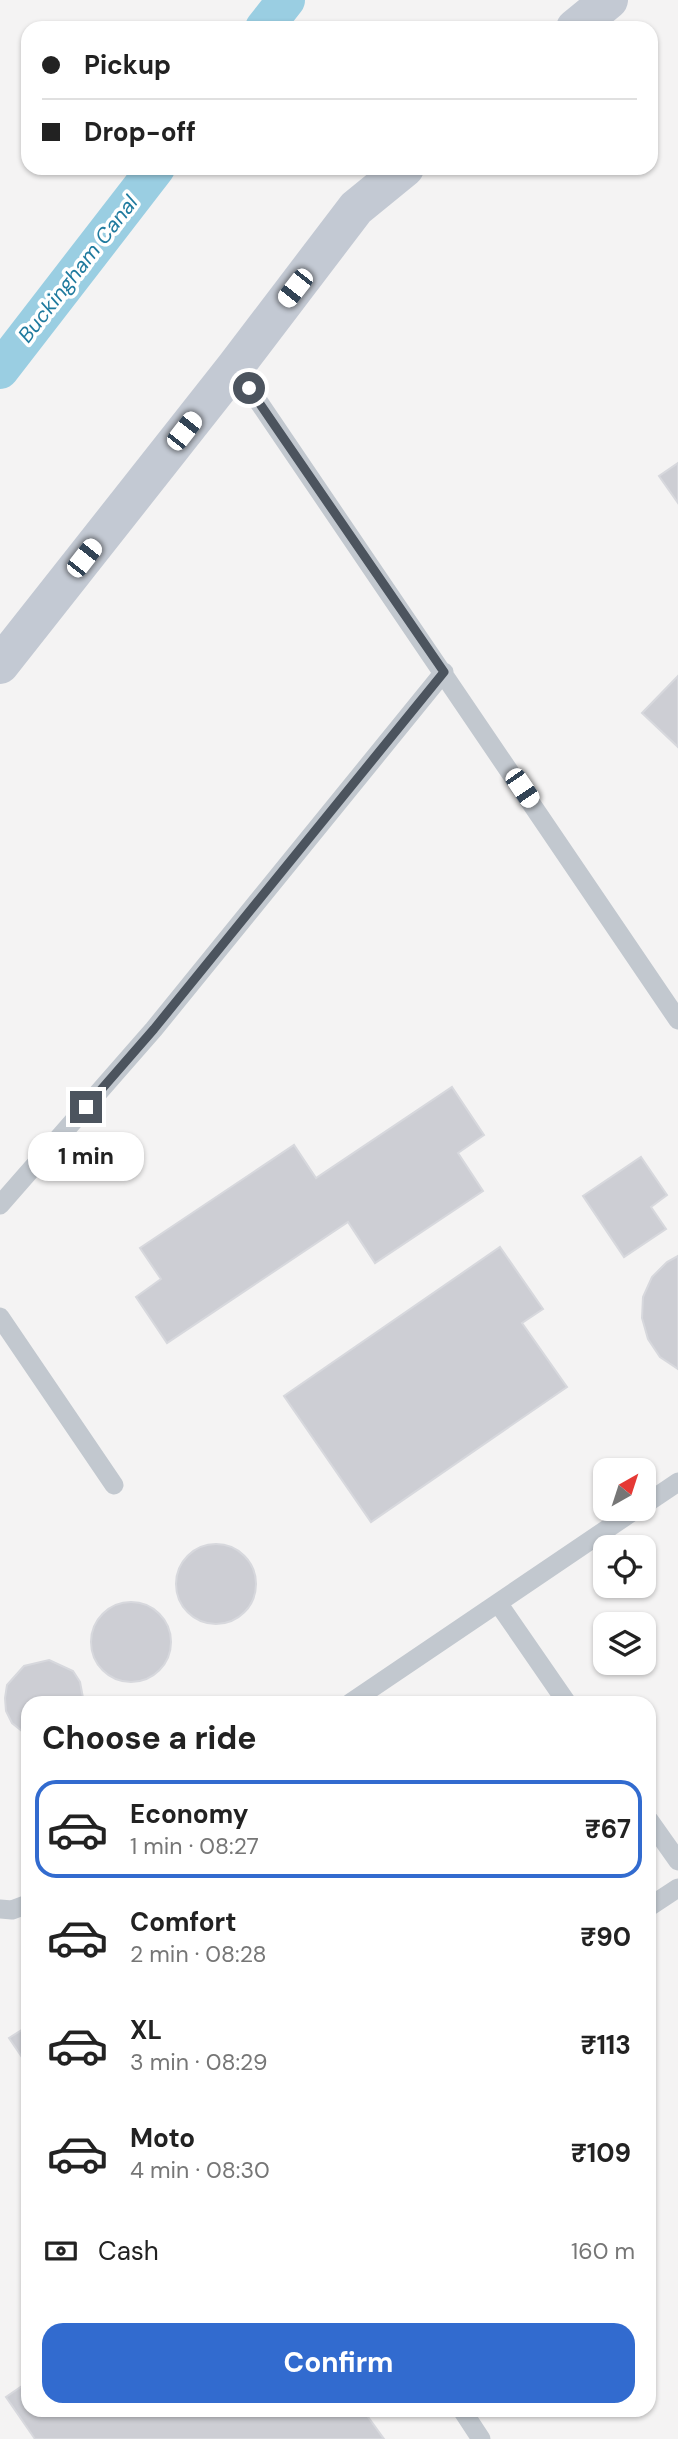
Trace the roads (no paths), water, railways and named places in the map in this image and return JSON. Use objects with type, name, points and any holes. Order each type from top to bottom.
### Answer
[{"type":"main road","points":[[584,21],[609,0]]},
{"type":"main road","points":[[0,665],[235,367],[356,208],[396,175]]},
{"type":"lane","points":[[235,367],[678,1020]]},
{"type":"lane","points":[[0,1205],[154,1029],[444,672]]},
{"type":"lane","points":[[0,1317],[114,1485]]},
{"type":"lane","points":[[656,1496],[678,1482]]},
{"type":"lane","points":[[360,1696],[619,1521]]},
{"type":"lane","points":[[498,1603],[563,1696]]},
{"type":"lane","points":[[656,1830],[678,1861]]},
{"type":"lane","points":[[656,1902],[678,1888]]},
{"type":"lane","points":[[0,1909],[12,1910],[21,1907]]},
{"type":"lane","points":[[466,2417],[481,2439]]},
{"type":"waterway","name":"Buckingham Canal","points":[[270,21],[286,0]]},
{"type":"waterway","name":"Buckingham Canal","points":[[0,370],[151,175]]}]
